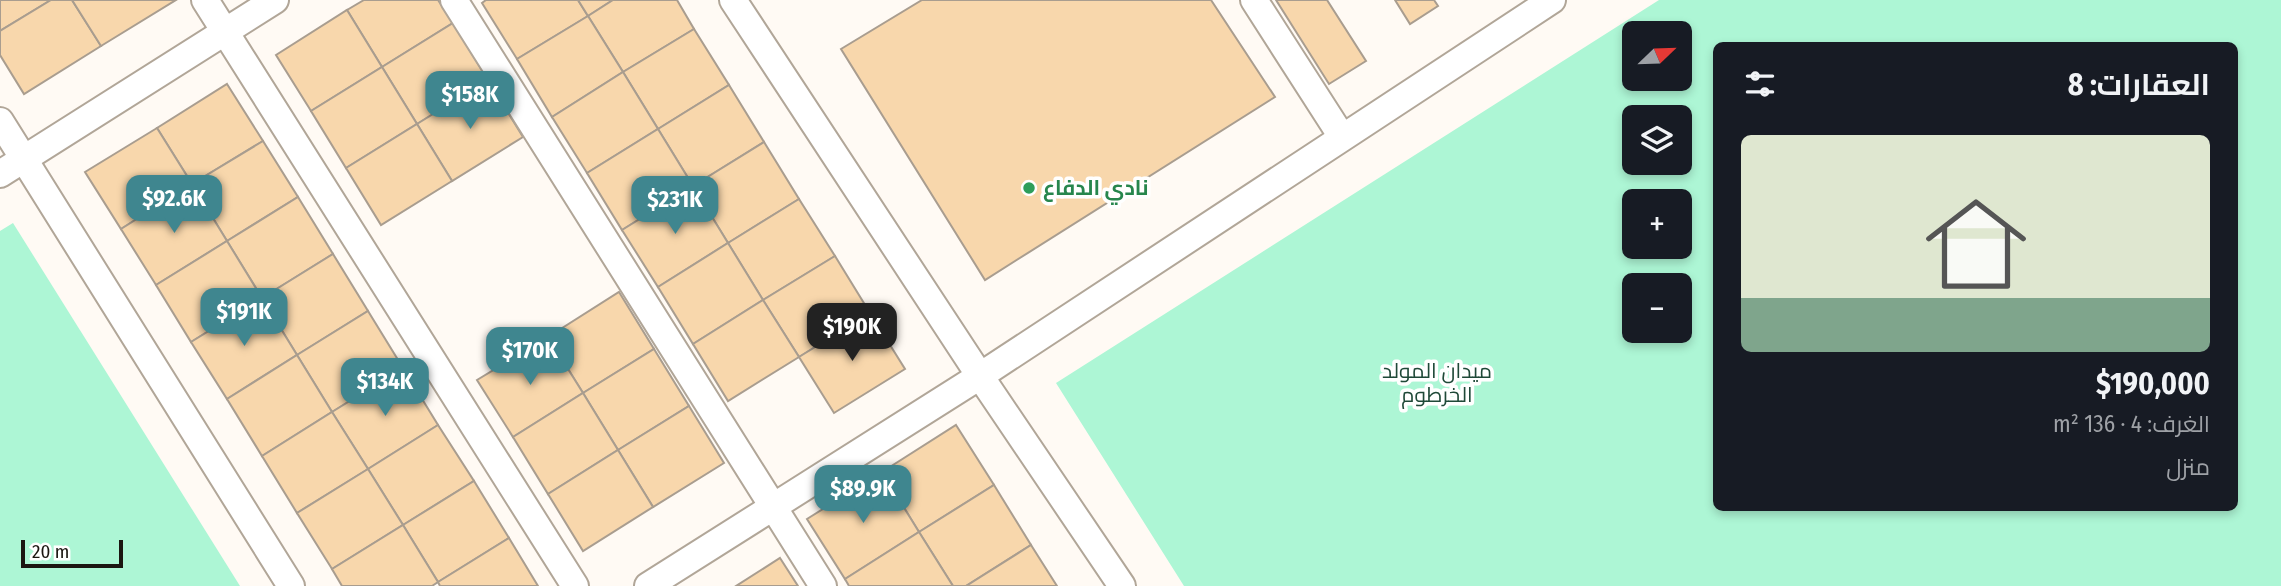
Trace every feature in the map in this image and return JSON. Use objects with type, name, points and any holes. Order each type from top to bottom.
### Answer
[{"type":"street","points":[[205,0],[575,586]]},
{"type":"street","points":[[0,174],[275,0]]},
{"type":"street","points":[[454,0],[823,586]]},
{"type":"street","points":[[733,0],[980,376],[1122,586]]},
{"type":"street","points":[[1254,0],[1342,137]]},
{"type":"street","points":[[648,586],[980,376],[1552,0]]},
{"type":"street","points":[[0,121],[291,586]]},
{"type":"green space","name":"ميدان المولد الخرطوم","points":[[1659,0],[2281,0],[2281,586],[1184,586],[1056,383],[1622,24],[1622,91],[1692,91],[1692,21],[1626,21]]},
{"type":"green space","points":[[13,223],[240,586],[0,586],[0,231]]},
{"type":"building","points":[[0,0],[51,0],[0,31]]},
{"type":"building","points":[[51,0],[72,0],[101,46],[24,94],[0,55],[0,31]]},
{"type":"building","points":[[72,0],[176,0],[101,46]]},
{"type":"building","points":[[364,0],[438,0],[453,23],[382,67],[347,10]]},
{"type":"building","points":[[486,0],[578,0],[588,16],[517,59],[482,3]]},
{"type":"building","points":[[578,0],[613,0],[588,16]]},
{"type":"building","points":[[613,0],[677,0],[694,29],[623,72],[588,16]]},
{"type":"building","name":"نادي الدفاع","points":[[922,0],[1211,0],[1275,97],[985,280],[841,49]]},
{"type":"building","points":[[1276,0],[1327,0],[1366,61],[1329,84]]},
{"type":"building","points":[[1395,0],[1434,0],[1438,6],[1410,24]]},
{"type":"building","points":[[347,10],[382,67],[311,111],[276,55]]},
{"type":"building","points":[[588,16],[623,72],[552,117],[517,59]]},
{"type":"building","points":[[453,23],[488,80],[417,124],[382,67]]},
{"type":"building","points":[[694,29],[729,85],[658,129],[623,72]]},
{"type":"building","points":[[382,67],[417,124],[346,168],[311,111]]},
{"type":"building","points":[[623,72],[658,129],[587,173],[552,117]]},
{"type":"building","points":[[488,80],[523,137],[452,181],[417,124]]},
{"type":"building","points":[[227,84],[263,141],[192,184],[157,128]]},
{"type":"building","points":[[729,85],[764,142],[693,186],[658,129]]},
{"type":"building","points":[[417,124],[452,181],[381,225],[346,168]]},
{"type":"building","points":[[157,128],[192,184],[121,229],[85,172]]},
{"type":"building","points":[[658,129],[693,186],[622,230],[587,173]]},
{"type":"building","points":[[263,141],[298,197],[227,241],[192,184]]},
{"type":"building","points":[[764,142],[799,199],[728,243],[693,186]]},
{"type":"building","points":[[192,184],[227,241],[156,285],[121,229]]},
{"type":"building","points":[[693,186],[728,243],[658,287],[622,230]]},
{"type":"building","points":[[298,197],[333,254],[262,298],[227,241]]},
{"type":"building","points":[[799,199],[835,256],[763,300],[728,243]]},
{"type":"building","points":[[227,241],[262,298],[191,342],[156,285]]},
{"type":"building","points":[[728,243],[763,300],[693,344],[658,287]]},
{"type":"building","points":[[333,254],[368,311],[297,355],[262,298]]},
{"type":"building","points":[[835,256],[870,313],[799,357],[763,300]]},
{"type":"building","points":[[619,292],[654,349],[583,393],[548,337]]},
{"type":"building","points":[[262,298],[297,355],[227,399],[191,342]]},
{"type":"building","points":[[763,300],[799,357],[728,401],[693,344]]},
{"type":"building","points":[[368,311],[403,368],[332,412],[297,355]]},
{"type":"building","points":[[870,313],[905,369],[834,413],[799,357]]},
{"type":"building","points":[[548,337],[583,393],[513,437],[477,380]]},
{"type":"building","points":[[654,349],[689,406],[618,450],[583,393]]},
{"type":"building","points":[[297,355],[332,412],[262,456],[227,399]]},
{"type":"building","points":[[403,368],[438,425],[368,469],[332,412]]},
{"type":"building","points":[[583,393],[618,450],[548,494],[513,437]]},
{"type":"building","points":[[689,406],[724,463],[653,507],[618,450]]},
{"type":"building","points":[[332,412],[368,469],[297,513],[262,456]]},
{"type":"building","points":[[438,425],[474,481],[403,525],[368,469]]},
{"type":"building","points":[[956,425],[994,485],[919,532],[882,472]]},
{"type":"building","points":[[618,450],[653,507],[583,551],[548,494]]},
{"type":"building","points":[[368,469],[403,525],[332,569],[297,513]]},
{"type":"building","points":[[882,472],[919,532],[845,579],[807,519]]},
{"type":"building","points":[[474,481],[509,538],[438,582],[403,525]]},
{"type":"building","points":[[994,485],[1031,545],[966,586],[953,586],[919,532]]},
{"type":"building","points":[[403,525],[438,582],[432,586],[342,586],[332,569]]},
{"type":"building","points":[[919,532],[953,586],[849,586],[845,579]]},
{"type":"building","points":[[509,538],[538,586],[440,586],[438,582]]},
{"type":"building","points":[[1031,545],[1057,586],[966,586]]},
{"type":"building","points":[[780,558],[798,586],[736,586]]},
{"type":"place","name":"نادي الدفاع","points":[[1029,188]]}]
